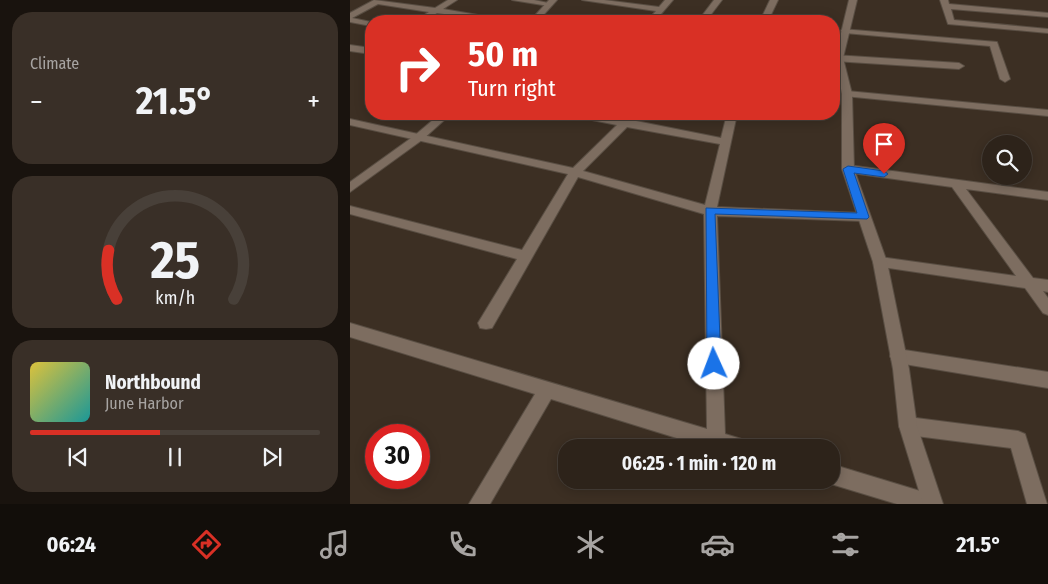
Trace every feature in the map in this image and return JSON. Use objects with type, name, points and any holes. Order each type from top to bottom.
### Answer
[{"type":"street","points":[[429,15],[453,0]]},
{"type":"street","points":[[516,0],[551,2]]},
{"type":"street","points":[[586,0],[622,2],[661,9]]},
{"type":"street","points":[[656,15],[669,0]]},
{"type":"street","points":[[707,15],[718,0]]},
{"type":"street","points":[[767,15],[774,0]]},
{"type":"street","points":[[840,46],[854,0]]},
{"type":"street","points":[[350,16],[378,1],[465,15]]},
{"type":"street","points":[[539,15],[551,2]]},
{"type":"street","points":[[1048,15],[945,3],[951,22],[1048,32]]},
{"type":"street","points":[[350,20],[365,23]]},
{"type":"street","points":[[845,31],[994,44],[1005,79]]},
{"type":"street","points":[[350,48],[365,50]]},
{"type":"street","points":[[840,58],[959,66]]},
{"type":"street","points":[[840,71],[847,94],[848,169],[880,262],[898,356],[908,426],[931,504]]},
{"type":"street","points":[[847,94],[1048,112]]},
{"type":"street","points":[[351,186],[418,138],[439,120]]},
{"type":"street","points":[[614,120],[725,142]]},
{"type":"street","points":[[716,439],[710,211],[730,120]]},
{"type":"street","points":[[350,122],[574,172],[710,211],[863,217]]},
{"type":"street","points":[[486,323],[574,172],[626,122]]},
{"type":"street","points":[[848,169],[1048,196]]},
{"type":"street","points":[[955,184],[1048,309]]},
{"type":"street","points":[[350,210],[525,256]]},
{"type":"street","points":[[880,262],[1048,286]]},
{"type":"street","points":[[350,330],[713,439]]},
{"type":"street","points":[[898,356],[1048,380]]},
{"type":"street","points":[[479,504],[548,388]]},
{"type":"street","points":[[908,426],[1018,440],[1037,504]]},
{"type":"street","points":[[840,477],[931,504]]},
{"type":"route","points":[[714,364],[710,211],[863,217],[848,169],[884,174]]}]
